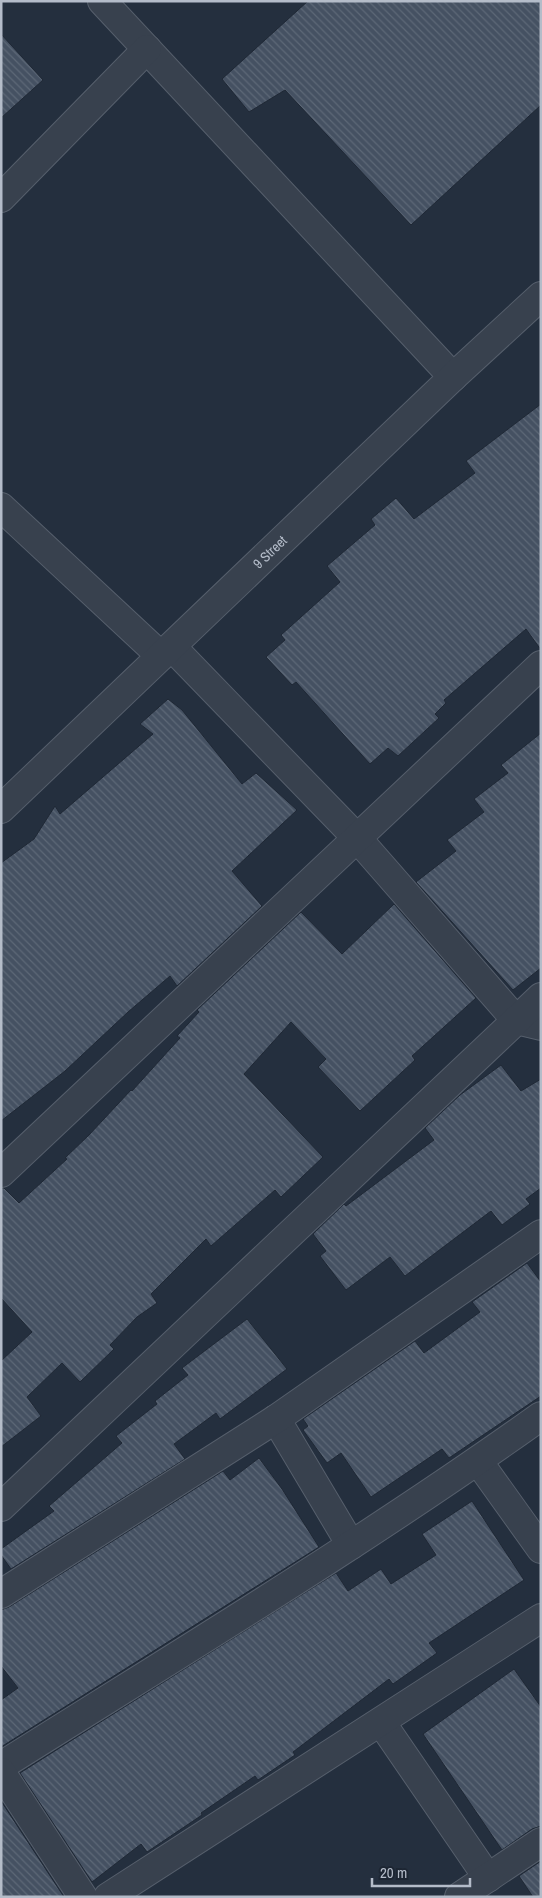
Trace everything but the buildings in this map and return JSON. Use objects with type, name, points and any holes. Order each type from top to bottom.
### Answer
[{"type":"street","points":[[102,1],[453,377]]},
{"type":"street","points":[[1,198],[147,49]]},
{"type":"street","name":"9 Street","points":[[1,809],[453,377],[541,296]]},
{"type":"street","points":[[1,507],[167,652],[356,838],[528,1023]]},
{"type":"street","points":[[1,1173],[541,665]]},
{"type":"street","points":[[6,1491],[528,1023],[541,997]]},
{"type":"street","points":[[1,1594],[276,1419],[541,1234]]},
{"type":"street","points":[[1,1766],[351,1545],[478,1461],[541,1416]]},
{"type":"street","points":[[276,1419],[351,1545]]},
{"type":"street","points":[[478,1461],[541,1549]]},
{"type":"street","points":[[108,1897],[541,1618]]},
{"type":"street","points":[[381,1722],[488,1878]]},
{"type":"street","points":[[1,1772],[83,1897]]},
{"type":"street","points":[[459,1897],[541,1842]]}]
